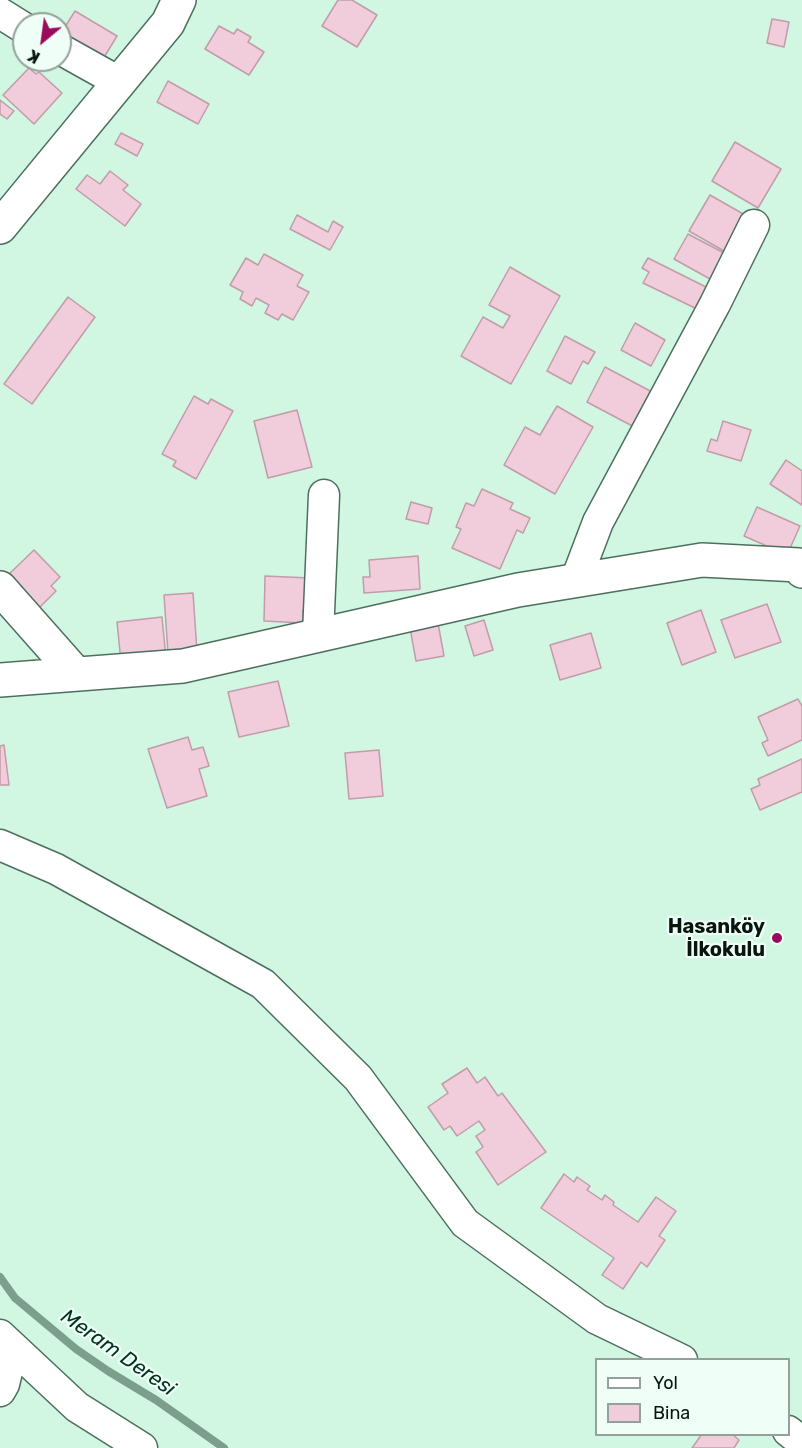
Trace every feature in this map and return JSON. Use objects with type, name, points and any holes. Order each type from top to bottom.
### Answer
[{"type":"street","points":[[0,227],[168,23],[179,0]]},
{"type":"street","points":[[72,56],[119,82]]},
{"type":"street","points":[[576,580],[598,522],[715,304],[754,225]]},
{"type":"street","points":[[318,635],[324,495]]},
{"type":"street","points":[[0,680],[183,666],[518,590],[702,560],[801,565]]},
{"type":"street","points":[[0,588],[76,674]]},
{"type":"street","points":[[0,845],[56,869],[263,984],[358,1078],[465,1223],[597,1319],[680,1358]]},
{"type":"street","points":[[0,1391],[4,1384],[6,1341]]},
{"type":"street","points":[[6,1341],[77,1407],[142,1448]]},
{"type":"street","points":[[790,1432],[802,1442]]},
{"type":"building","points":[[338,0],[352,0],[377,15],[357,47],[322,26]]},
{"type":"building","points":[[75,11],[117,36],[100,64],[72,44],[72,16]]},
{"type":"building","points":[[772,19],[789,22],[784,47],[767,43]]},
{"type":"building","points":[[219,26],[234,34],[237,29],[251,37],[248,42],[264,52],[249,75],[205,49]]},
{"type":"building","points":[[25,72],[36,74],[39,72],[62,93],[34,124],[3,95]]},
{"type":"building","points":[[168,81],[209,104],[198,124],[157,102]]},
{"type":"building","points":[[0,100],[14,111],[7,119],[0,114]]},
{"type":"building","points":[[121,133],[143,144],[137,156],[115,144]]},
{"type":"building","points":[[735,142],[781,169],[758,208],[712,181]]},
{"type":"building","points":[[110,171],[128,185],[123,190],[141,204],[125,226],[76,189],[87,175],[100,184]]},
{"type":"building","points":[[710,195],[745,215],[724,251],[689,231]]},
{"type":"building","points":[[297,215],[328,232],[333,221],[343,227],[330,250],[290,229]]},
{"type":"building","points":[[688,234],[724,253],[710,279],[674,259]]},
{"type":"building","points":[[264,254],[303,275],[297,286],[309,292],[293,320],[282,314],[278,320],[265,313],[269,305],[256,298],[252,306],[240,299],[243,292],[230,285],[246,258],[258,265]]},
{"type":"building","points":[[648,258],[708,288],[697,309],[643,283],[649,272],[642,268]]},
{"type":"building","points":[[510,267],[560,296],[511,384],[461,356],[483,317],[503,328],[510,316],[489,305]]},
{"type":"building","points":[[68,297],[95,317],[32,404],[4,384]]},
{"type":"building","points":[[635,323],[665,340],[651,366],[621,350]]},
{"type":"building","points":[[565,336],[595,352],[588,364],[583,361],[571,384],[547,371]]},
{"type":"building","points":[[605,367],[654,393],[636,428],[587,402]]},
{"type":"building","points":[[194,396],[208,404],[211,399],[233,411],[196,479],[173,466],[176,461],[162,454]]},
{"type":"building","points":[[557,406],[593,427],[555,494],[504,465],[525,427],[540,435]]},
{"type":"building","points":[[297,410],[312,467],[268,478],[254,421]]},
{"type":"building","points":[[723,421],[751,430],[741,461],[707,451],[711,439],[717,441]]},
{"type":"building","points":[[786,460],[802,471],[802,505],[770,484]]},
{"type":"building","points":[[482,489],[513,503],[510,509],[530,518],[523,533],[517,530],[500,569],[452,548],[461,529],[456,527],[466,503],[474,506]]},
{"type":"building","points":[[411,502],[432,508],[428,524],[406,519]]},
{"type":"building","points":[[757,507],[800,526],[787,555],[744,536]]},
{"type":"building","points":[[34,550],[60,577],[51,586],[56,591],[37,610],[6,577]]},
{"type":"building","points":[[418,556],[420,589],[364,593],[363,577],[370,577],[369,560]]},
{"type":"building","points":[[265,576],[310,578],[309,610],[303,610],[303,623],[264,621]]},
{"type":"building","points":[[193,593],[197,652],[168,653],[164,595]]},
{"type":"building","points":[[767,604],[781,642],[735,658],[721,620]]},
{"type":"building","points":[[701,610],[716,652],[682,665],[667,623]]},
{"type":"building","points":[[162,617],[166,658],[121,662],[117,622]]},
{"type":"building","points":[[484,620],[493,650],[474,656],[465,626]]},
{"type":"building","points":[[438,623],[444,656],[416,661],[410,628]]},
{"type":"building","points":[[591,633],[601,668],[560,680],[550,645]]},
{"type":"building","points":[[278,681],[289,726],[239,737],[228,692]]},
{"type":"building","points":[[798,699],[802,706],[802,740],[768,756],[762,743],[768,740],[758,717]]},
{"type":"building","points":[[188,737],[192,750],[203,747],[209,766],[199,769],[207,796],[167,808],[148,749]]},
{"type":"building","points":[[4,745],[9,785],[0,785],[0,746]]},
{"type":"building","points":[[379,750],[383,796],[349,799],[345,753]]},
{"type":"building","points":[[802,759],[802,792],[760,810],[751,789],[760,785],[758,779]]},
{"type":"building","points":[[467,1068],[477,1083],[485,1077],[498,1096],[502,1093],[546,1152],[498,1185],[476,1152],[483,1147],[476,1136],[485,1130],[479,1121],[457,1136],[450,1126],[444,1130],[428,1107],[448,1093],[442,1084]]},
{"type":"building","points":[[564,1174],[574,1182],[577,1177],[590,1186],[587,1190],[602,1200],[605,1195],[614,1202],[613,1205],[638,1222],[656,1197],[676,1211],[659,1236],[665,1240],[647,1267],[641,1262],[623,1289],[602,1275],[614,1258],[541,1208]]},
{"type":"building","points":[[701,1436],[734,1436],[739,1440],[734,1448],[692,1448]]},
{"type":"waterway","name":"Meram Deresi","points":[[0,1277],[15,1298],[76,1349],[156,1400],[224,1448]]},
{"type":"place","name":"Hasanköy İlkokulu","points":[[777,938]]}]
